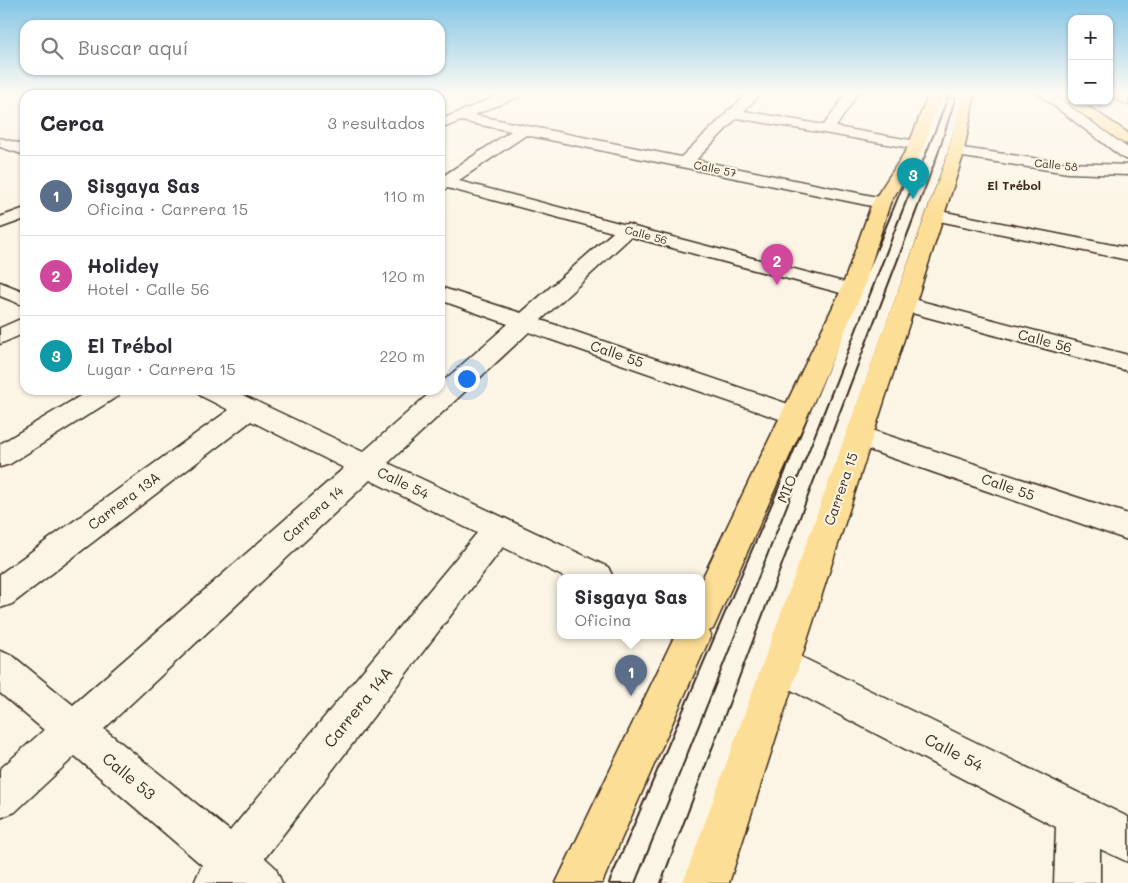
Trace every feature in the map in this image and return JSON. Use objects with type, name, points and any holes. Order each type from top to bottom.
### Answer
[{"type":"main road","points":[[705,609],[852,290],[881,204],[916,145],[920,134]]},
{"type":"main road","name":"Carrera 15","points":[[706,883],[935,215],[955,152],[956,134]]},
{"type":"main road","points":[[579,883],[691,639]]},
{"type":"street","points":[[445,181],[517,134]]},
{"type":"street","name":"Calle 57","points":[[544,134],[881,204]]},
{"type":"street","points":[[684,163],[712,134]]},
{"type":"street","points":[[852,134],[916,145]]},
{"type":"street","points":[[1099,134],[1128,156]]},
{"type":"street","points":[[3,145],[20,149]]},
{"type":"street","name":"Calle 58","points":[[955,152],[1068,168],[1128,170]]},
{"type":"street","name":"Calle 56","points":[[445,184],[852,290]]},
{"type":"street","points":[[0,223],[20,215]]},
{"type":"street","points":[[935,215],[1128,254]]},
{"type":"street","name":"Carrera 14","points":[[445,394],[627,230]]},
{"type":"street","points":[[0,288],[20,298]]},
{"type":"street","name":"Calle 55","points":[[445,295],[794,415]]},
{"type":"street","name":"Calle 56","points":[[905,304],[1128,363]]},
{"type":"street","points":[[0,337],[20,327]]},
{"type":"street","points":[[0,457],[101,395]]},
{"type":"street","name":"Calle 54","points":[[220,395],[590,574]]},
{"type":"street","name":"Carrera 14","points":[[0,797],[444,395]]},
{"type":"street","name":"Carrera 13A","points":[[0,593],[248,409]]},
{"type":"street","name":"Calle 55","points":[[859,436],[1128,528]]},
{"type":"street","name":"Carrera 14A","points":[[237,876],[498,530]]},
{"type":"street","name":"Calle 54","points":[[781,665],[1128,840]]},
{"type":"street","name":"Calle 53","points":[[0,669],[74,730],[237,876]]},
{"type":"street","points":[[1077,883],[1078,814]]},
{"type":"lane","name":"MIO","points":[[622,883],[815,422],[897,208],[924,150],[934,134]]},
{"type":"lane","points":[[674,883],[944,154],[949,134]]},
{"type":"place","name":"El Trébol","points":[[913,199]]},
{"type":"place","name":"Holidey","points":[[777,285]]},
{"type":"place","name":"Sisgaya Sas","points":[[631,696]]},
{"type":"district","name":"El Trébol","points":[[1014,186]]}]
